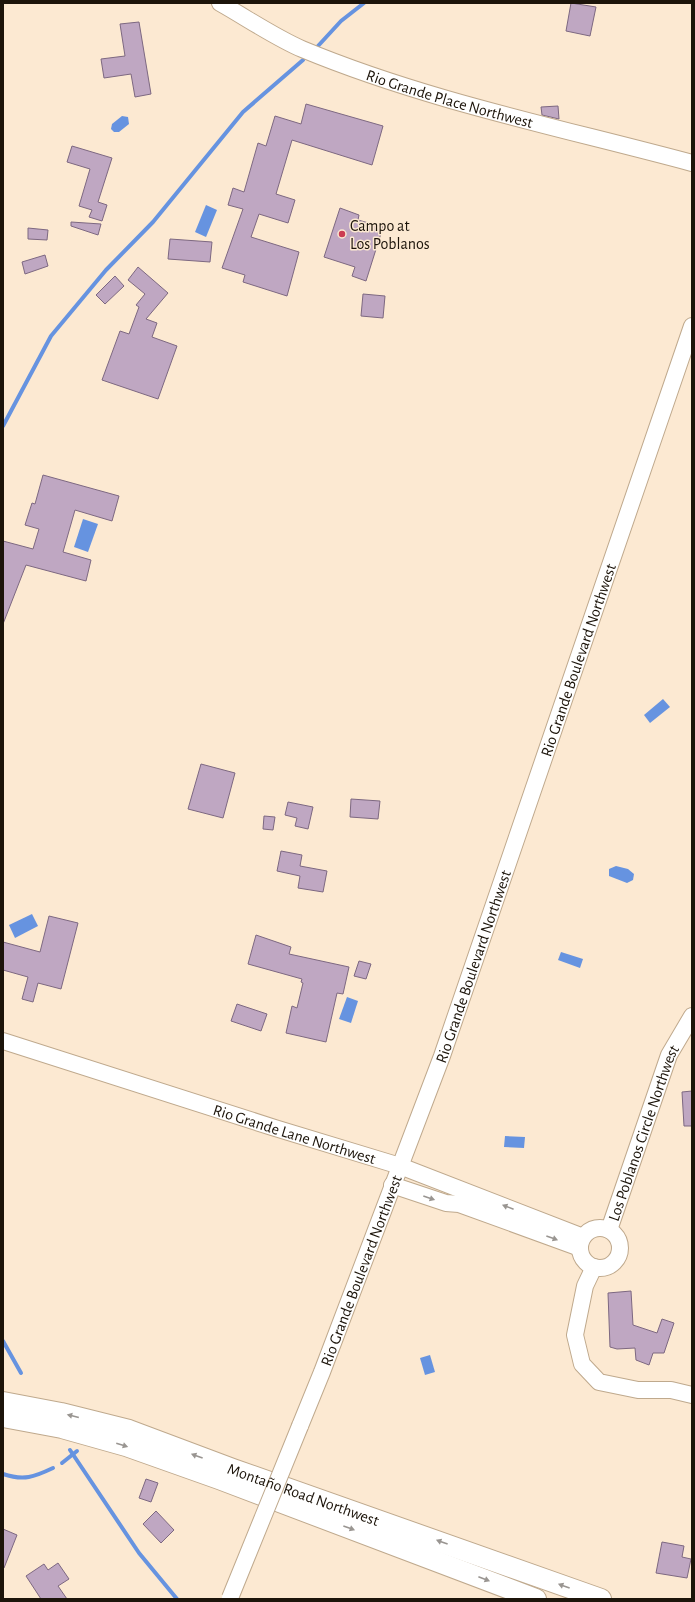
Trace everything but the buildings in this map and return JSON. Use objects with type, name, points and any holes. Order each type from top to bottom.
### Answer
[{"type":"main road","name":"Montaño Road Northwest","points":[[3,1402],[61,1413],[129,1430],[233,1469],[601,1599]]},
{"type":"main road","name":"Montaño Road Northwest","points":[[3,1417],[62,1428],[126,1446],[219,1479],[536,1599]]},
{"type":"street","name":"Rio Grande Place Northwest","points":[[220,3],[300,49],[376,78],[489,111],[692,163]]},
{"type":"street","name":"Rio Grande Boulevard Northwest","points":[[230,1598],[322,1372],[442,1056],[692,326]]},
{"type":"street","name":"Los Poblanos Circle Northwest","points":[[609,1230],[669,1055],[692,1016]]},
{"type":"street","name":"Rio Grande Lane Northwest","points":[[3,1041],[275,1128],[400,1166],[582,1242]]},
{"type":"street","points":[[392,1185],[446,1203],[459,1204],[582,1242]]},
{"type":"street","points":[[595,1228],[609,1230],[615,1233],[620,1242],[618,1258],[613,1264],[603,1268],[594,1267],[584,1261],[582,1242],[595,1228]]},
{"type":"street","points":[[594,1267],[585,1286],[575,1335],[582,1364],[599,1382],[638,1390],[672,1390],[692,1395]]},
{"type":"water","points":[[122,116],[128,117],[129,124],[119,132],[114,132],[111,129],[112,124]]},
{"type":"water","points":[[206,205],[217,210],[206,237],[195,232]]},
{"type":"water","points":[[83,519],[98,524],[88,552],[74,547]]},
{"type":"water","points":[[663,699],[670,707],[650,723],[644,715]]},
{"type":"water","points":[[616,866],[628,869],[634,874],[633,880],[627,883],[609,876],[609,869]]},
{"type":"water","points":[[32,914],[38,926],[15,938],[9,925]]},
{"type":"water","points":[[561,952],[583,959],[580,968],[558,960]]},
{"type":"water","points":[[347,997],[358,1001],[351,1023],[339,1019]]},
{"type":"water","points":[[505,1136],[525,1137],[524,1148],[504,1147]]},
{"type":"water","points":[[430,1355],[435,1372],[425,1375],[420,1358]]},
{"type":"waterway","points":[[318,46],[341,21],[364,3]]},
{"type":"waterway","points":[[3,426],[51,336],[106,270],[153,222],[243,112],[303,60]]},
{"type":"waterway","points":[[3,1341],[21,1373]]},
{"type":"waterway","points":[[70,1450],[139,1553],[177,1599]]},
{"type":"waterway","points":[[62,1463],[77,1451]]},
{"type":"waterway","points":[[3,1474],[23,1478],[34,1476],[53,1468]]},
{"type":"place","name":"Campo at Los Poblanos","points":[[342,234]]}]
